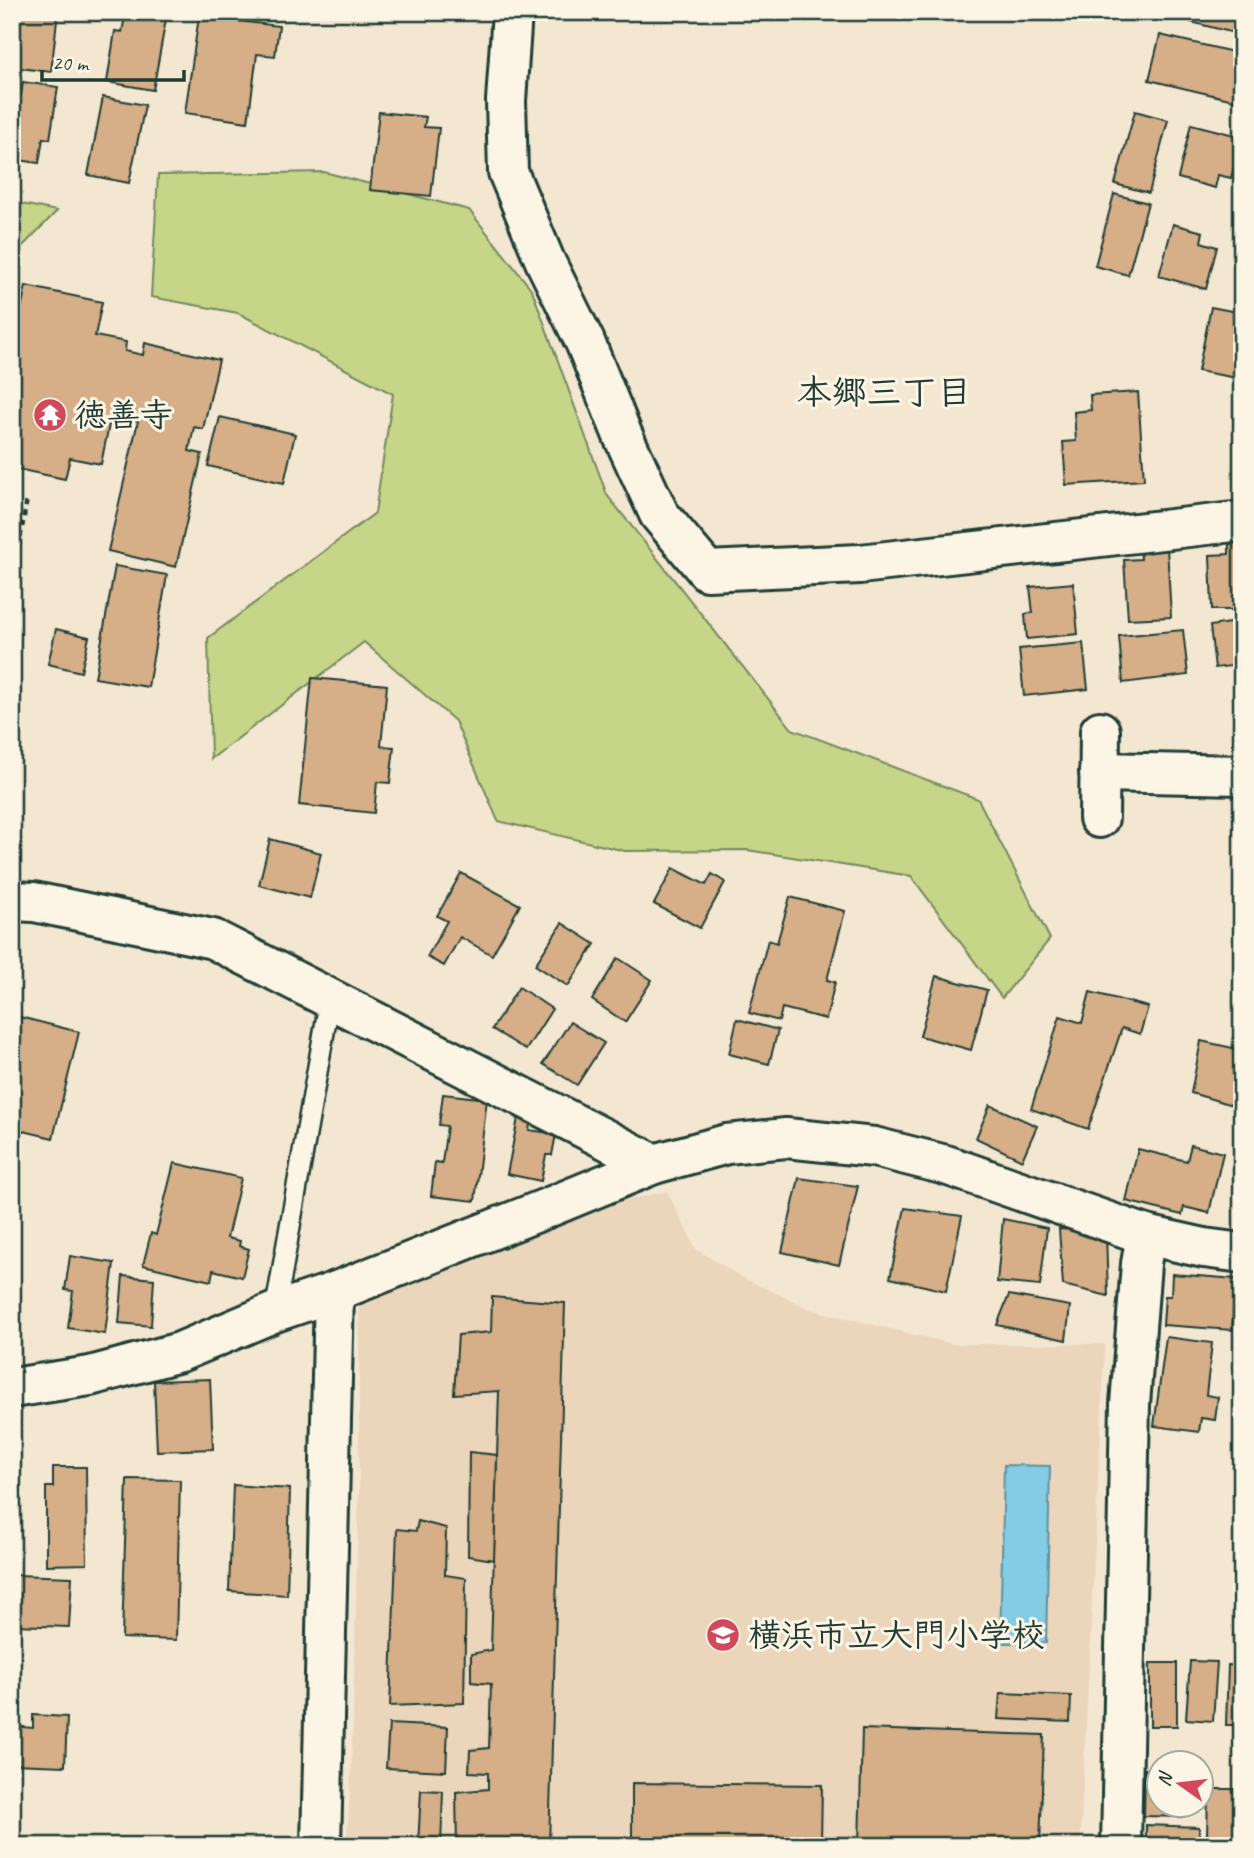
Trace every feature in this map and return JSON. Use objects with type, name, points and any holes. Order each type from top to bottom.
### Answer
[{"type":"street","points":[[512,12],[506,102],[508,172],[659,514],[707,571],[860,564],[1242,521]]},
{"type":"street","points":[[1099,818],[1100,731]]},
{"type":"street","points":[[1099,772],[1242,775]]},
{"type":"street","points":[[12,901],[34,902],[213,939],[654,1164]]},
{"type":"street","points":[[12,1388],[90,1376],[180,1352],[275,1312],[334,1292],[654,1164],[727,1144],[786,1138],[874,1147],[946,1165],[1146,1235],[1242,1253]]},
{"type":"street","points":[[1121,1846],[1130,1404],[1141,1264],[1146,1235]]},
{"type":"street","points":[[321,1846],[334,1292]]},
{"type":"lane","points":[[275,1312],[330,998]]},
{"type":"path","points":[[12,586],[27,499]]},
{"type":"shaded area","name":"横浜市立大門小学校","points":[[667,1191],[696,1249],[743,1278],[813,1310],[953,1344],[1105,1344],[1080,1846],[346,1846],[351,1780],[359,1489],[359,1297],[592,1208]]},
{"type":"green space","points":[[324,172],[469,210],[532,290],[607,495],[792,729],[978,799],[1050,939],[1002,998],[911,876],[747,850],[625,851],[498,821],[455,721],[364,642],[211,759],[208,638],[375,513],[393,394],[238,313],[151,297],[158,175]]},
{"type":"green space","points":[[12,202],[57,211],[12,257]]},
{"type":"water","points":[[1004,1465],[1050,1466],[1046,1643],[1000,1643]]},
{"type":"building","points":[[13,12],[58,12],[51,72],[12,67]]},
{"type":"building","points":[[126,12],[166,19],[153,90],[107,82],[115,31],[122,32]]},
{"type":"building","points":[[1124,12],[1144,12],[1143,17]]},
{"type":"building","points":[[1242,12],[1242,35],[1191,22],[1193,16],[1183,13]]},
{"type":"building","points":[[199,16],[279,26],[275,56],[257,54],[248,122],[185,113]]},
{"type":"building","points":[[1160,35],[1242,54],[1242,102],[1149,80]]},
{"type":"building","points":[[23,82],[58,87],[50,139],[43,138],[39,163],[12,159],[12,94],[21,95]]},
{"type":"building","points":[[103,97],[145,105],[129,183],[88,175]]},
{"type":"building","points":[[1135,111],[1168,120],[1149,193],[1115,184]]},
{"type":"building","points":[[379,112],[426,117],[424,127],[439,128],[431,196],[370,190]]},
{"type":"building","points":[[1191,124],[1242,137],[1231,178],[1218,175],[1215,188],[1178,178]]},
{"type":"building","points":[[1114,194],[1148,203],[1128,275],[1095,266]]},
{"type":"building","points":[[1173,224],[1203,232],[1201,242],[1217,247],[1206,289],[1159,276]]},
{"type":"building","points":[[26,286],[102,302],[95,336],[126,342],[125,351],[143,355],[145,343],[219,360],[203,429],[194,427],[189,451],[202,454],[176,567],[108,551],[138,421],[111,415],[101,464],[70,458],[65,479],[12,468],[12,321],[18,322]]},
{"type":"building","points":[[1211,307],[1242,313],[1242,379],[1198,371]]},
{"type":"building","points":[[1138,392],[1144,480],[1066,485],[1063,442],[1076,441],[1074,412],[1091,410],[1090,395]]},
{"type":"building","points":[[220,417],[295,434],[284,483],[208,466]]},
{"type":"building","points":[[1242,543],[1242,610],[1212,610],[1210,555],[1229,554],[1229,544]]},
{"type":"building","points":[[1167,547],[1171,617],[1128,619],[1124,560],[1141,559],[1140,548]]},
{"type":"building","points":[[115,566],[167,575],[148,687],[95,678]]},
{"type":"building","points":[[1073,583],[1078,634],[1027,639],[1025,614],[1033,613],[1030,587]]},
{"type":"building","points":[[1242,621],[1242,670],[1239,671],[1238,665],[1215,668],[1210,626]]},
{"type":"building","points":[[56,629],[89,637],[81,672],[48,664]]},
{"type":"building","points":[[1183,630],[1188,675],[1123,683],[1119,636]]},
{"type":"building","points":[[1083,643],[1088,689],[1024,696],[1019,649]]},
{"type":"building","points":[[312,678],[387,685],[381,746],[394,747],[390,783],[377,782],[374,813],[299,805]]},
{"type":"building","points":[[270,839],[321,853],[310,898],[259,885]]},
{"type":"building","points":[[673,868],[706,885],[712,874],[725,882],[700,928],[654,904]]},
{"type":"building","points":[[461,873],[520,905],[492,955],[460,937],[444,966],[427,957],[447,921],[437,916]]},
{"type":"building","points":[[790,897],[845,911],[827,980],[835,982],[826,1019],[782,1008],[779,1021],[749,1013],[768,940],[777,943]]},
{"type":"building","points":[[562,923],[595,944],[568,986],[535,965]]},
{"type":"building","points":[[618,958],[652,980],[625,1022],[592,1000]]},
{"type":"building","points":[[936,976],[987,990],[971,1050],[920,1036]]},
{"type":"building","points":[[519,987],[552,1009],[526,1050],[492,1029]]},
{"type":"building","points":[[1090,992],[1148,1007],[1140,1034],[1122,1028],[1088,1129],[1031,1109],[1060,1016],[1082,1023]]},
{"type":"building","points":[[12,1015],[79,1032],[53,1138],[15,1129],[20,1109],[12,1107]]},
{"type":"building","points":[[737,1019],[778,1030],[769,1064],[729,1054]]},
{"type":"building","points":[[570,1022],[604,1043],[577,1085],[543,1064]]},
{"type":"building","points":[[1201,1041],[1242,1050],[1242,1108],[1191,1093]]},
{"type":"building","points":[[443,1094],[487,1099],[475,1201],[431,1196],[435,1162],[442,1163],[447,1126],[439,1125]]},
{"type":"building","points":[[990,1105],[1037,1126],[1022,1160],[976,1138]]},
{"type":"building","points":[[518,1118],[531,1120],[529,1130],[556,1134],[552,1155],[546,1155],[541,1181],[507,1174]]},
{"type":"building","points":[[1191,1145],[1223,1153],[1209,1213],[1184,1207],[1182,1215],[1126,1201],[1138,1149],[1187,1161]]},
{"type":"building","points":[[174,1163],[241,1178],[227,1238],[240,1241],[239,1246],[249,1249],[242,1277],[213,1270],[211,1281],[143,1265],[151,1233],[156,1235]]},
{"type":"building","points":[[799,1178],[858,1186],[839,1265],[782,1252]]},
{"type":"building","points":[[905,1208],[962,1216],[946,1291],[890,1278]]},
{"type":"building","points":[[1003,1219],[1047,1228],[1040,1286],[997,1282]]},
{"type":"building","points":[[1059,1229],[1106,1232],[1108,1296],[1063,1285]]},
{"type":"building","points":[[12,1252],[16,1252],[14,1292],[12,1292]]},
{"type":"building","points":[[70,1256],[114,1263],[105,1334],[68,1328],[73,1291],[65,1290]]},
{"type":"building","points":[[1172,1274],[1236,1279],[1232,1330],[1163,1325],[1165,1296],[1171,1296]]},
{"type":"building","points":[[123,1276],[154,1279],[151,1326],[119,1323]]},
{"type":"building","points":[[1009,1295],[1070,1306],[1066,1340],[997,1325]]},
{"type":"building","points":[[492,1297],[565,1303],[549,1846],[457,1846],[456,1792],[488,1789],[488,1773],[469,1772],[470,1750],[489,1748],[491,1684],[471,1682],[471,1654],[491,1650],[499,1391],[454,1394],[458,1335],[491,1332]]},
{"type":"building","points":[[1166,1337],[1212,1343],[1206,1395],[1218,1397],[1215,1420],[1201,1418],[1199,1432],[1154,1426]]},
{"type":"building","points":[[210,1379],[213,1449],[157,1451],[154,1381]]},
{"type":"building","points":[[469,1452],[497,1455],[494,1560],[468,1556]]},
{"type":"building","points":[[53,1467],[86,1467],[87,1564],[46,1565],[46,1487],[53,1487]]},
{"type":"building","points":[[127,1479],[180,1480],[176,1640],[122,1638]]},
{"type":"building","points":[[233,1485],[290,1489],[287,1595],[229,1591]]},
{"type":"building","points":[[418,1521],[446,1528],[445,1575],[466,1578],[464,1703],[390,1706],[397,1529],[416,1531]]},
{"type":"building","points":[[16,1575],[72,1577],[69,1627],[14,1625]]},
{"type":"building","points":[[1190,1661],[1217,1662],[1213,1721],[1186,1719]]},
{"type":"building","points":[[1150,1663],[1177,1663],[1177,1726],[1150,1726]]},
{"type":"building","points":[[1228,1665],[1242,1666],[1242,1725],[1226,1725]]},
{"type":"building","points":[[1000,1693],[1071,1696],[1070,1722],[998,1719]]},
{"type":"building","points":[[33,1715],[67,1717],[65,1766],[12,1764],[12,1726],[33,1728]]},
{"type":"building","points":[[389,1724],[448,1727],[446,1771],[386,1768]]},
{"type":"building","points":[[862,1729],[1044,1735],[1040,1846],[859,1846]]},
{"type":"building","points":[[1145,1769],[1146,1769],[1146,1816]]},
{"type":"building","points":[[632,1783],[822,1785],[821,1846],[632,1844]]},
{"type":"building","points":[[1216,1789],[1239,1789],[1239,1838],[1207,1838],[1207,1820],[1216,1820]]},
{"type":"building","points":[[421,1790],[443,1791],[441,1846],[418,1846]]},
{"type":"building","points":[[1146,1825],[1199,1827],[1199,1846],[1146,1846]]},
{"type":"place","name":"徳善寺","points":[[50,415]]},
{"type":"place","name":"横浜市立大門小学校","points":[[723,1635]]},
{"type":"district","name":"本郷三丁目","points":[[884,392]]}]
